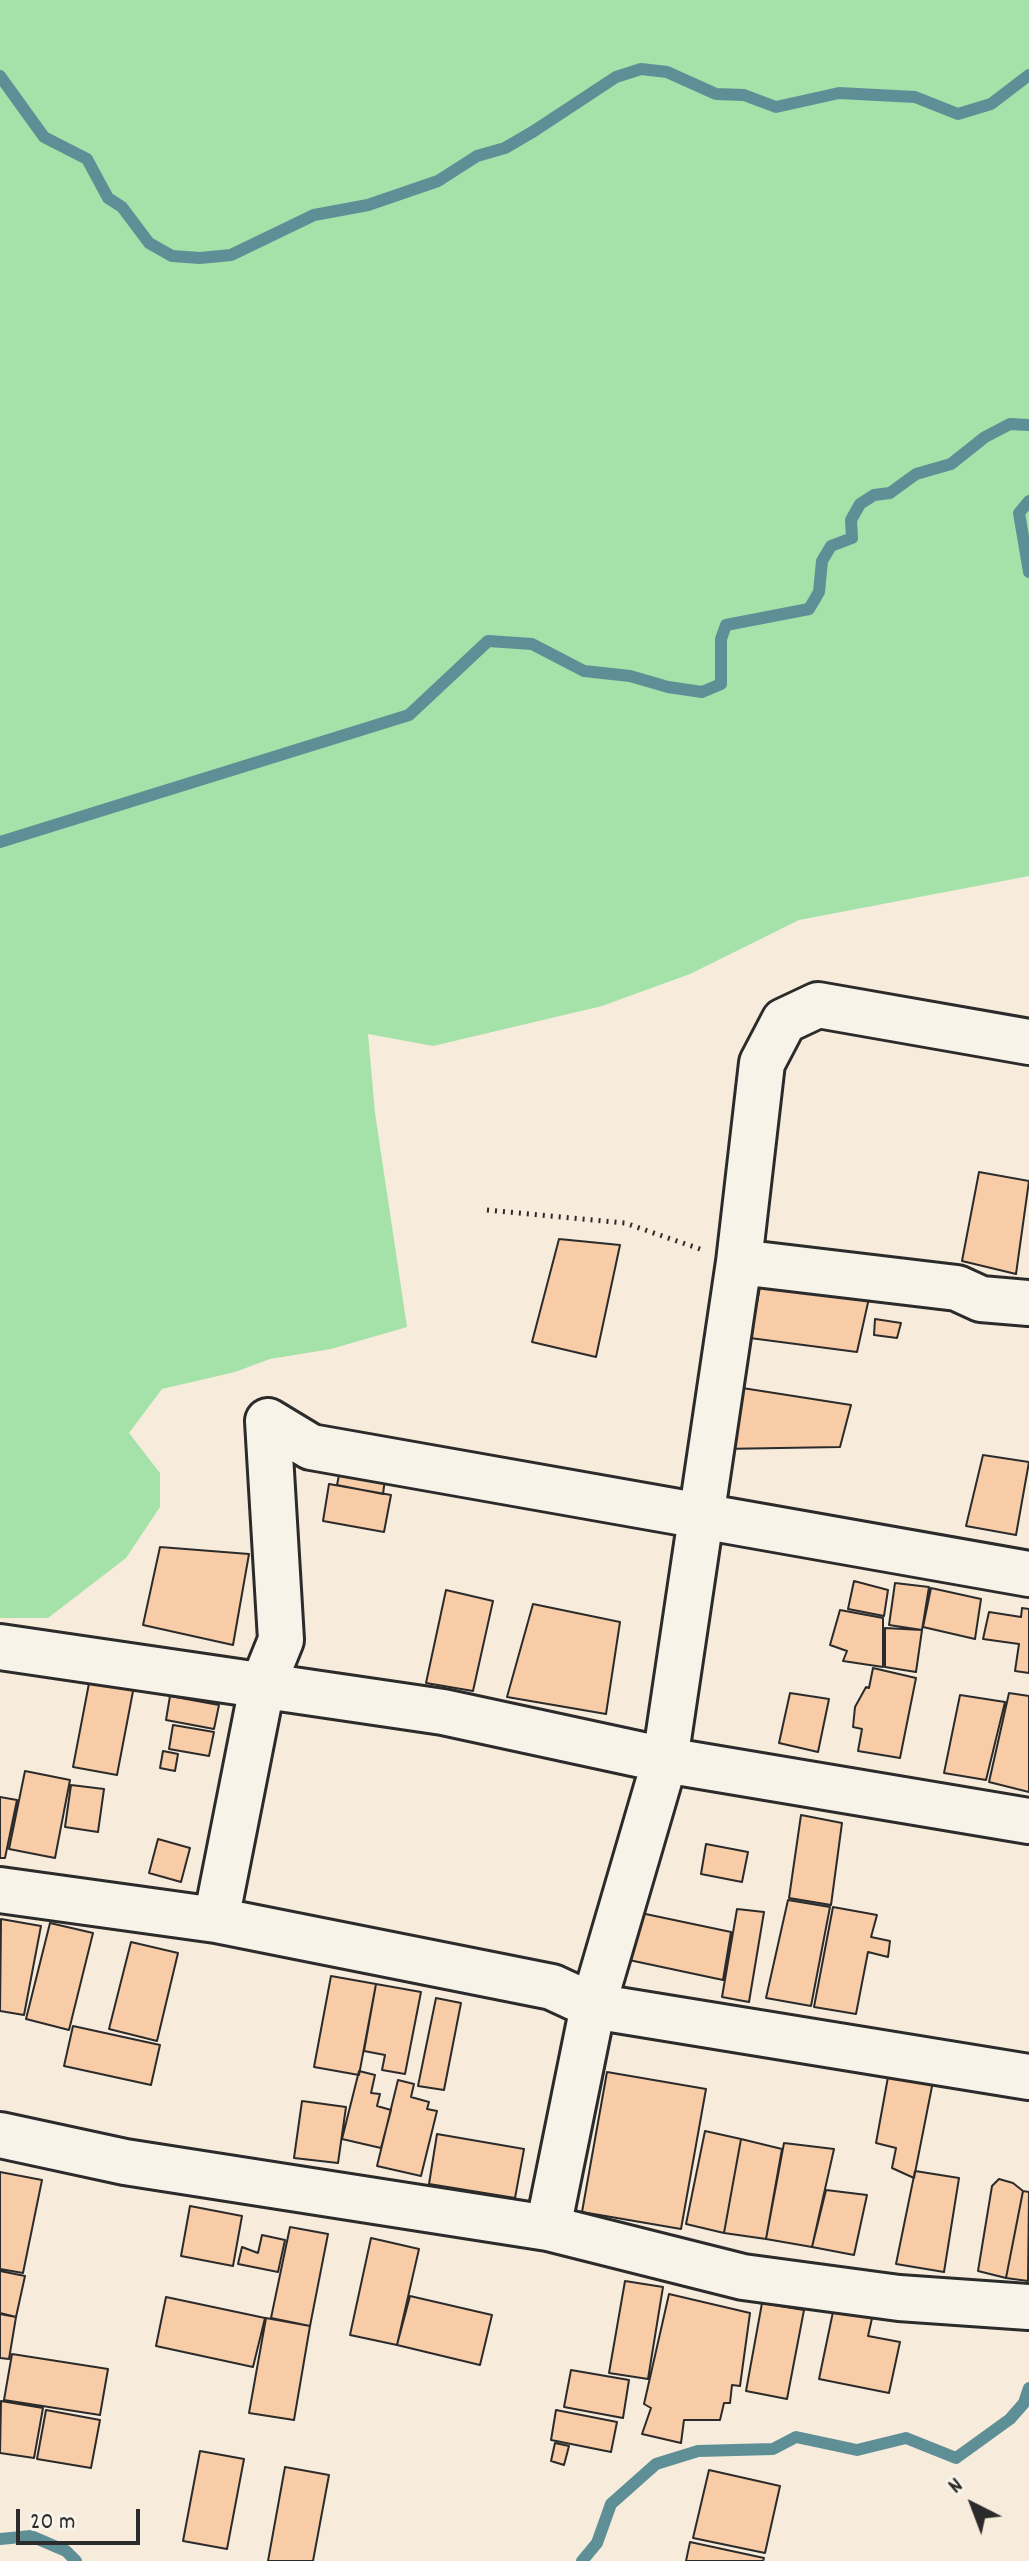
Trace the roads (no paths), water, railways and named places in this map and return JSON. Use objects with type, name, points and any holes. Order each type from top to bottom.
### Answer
[{"type":"street","points":[[548,2228],[593,2006],[665,1760],[739,1262],[762,1063],[784,1021],[818,1005],[1029,1042]]},
{"type":"street","points":[[739,1262],[957,1288],[981,1299],[1029,1303]]},
{"type":"street","points":[[216,1920],[262,1687],[281,1640],[268,1421],[311,1447],[1029,1574]]},
{"type":"street","points":[[0,1647],[443,1712],[665,1760],[1029,1821]]},
{"type":"street","points":[[0,1890],[216,1920],[552,1987],[593,2006],[1029,2077]]},
{"type":"street","points":[[0,2135],[125,2162],[548,2228],[743,2277],[899,2298],[1029,2307]]},
{"type":"waterway","points":[[0,76],[44,137],[87,159],[108,198],[122,207],[149,243],[172,256],[200,258],[231,255],[314,215],[368,205],[438,181],[477,156],[505,148],[616,77],[641,69],[667,72],[716,94],[744,95],[776,107],[839,93],[915,97],[958,114],[991,104],[1029,75]]},
{"type":"waterway","points":[[0,842],[409,715],[488,641],[532,644],[584,671],[630,676],[668,687],[702,692],[721,684],[721,639],[726,625],[809,609],[819,592],[822,561],[831,546],[852,538],[851,520],[860,504],[874,495],[890,493],[916,474],[951,464],[985,437],[1010,424],[1029,425]]},
{"type":"waterway","points":[[1029,501],[1019,513],[1029,572]]},
{"type":"waterway","points":[[582,2561],[597,2543],[611,2504],[656,2464],[698,2451],[773,2449],[796,2437],[857,2450],[906,2438],[956,2458],[1010,2419],[1024,2403],[1029,2388]]},
{"type":"waterway","points":[[0,2539],[31,2536],[66,2551],[76,2561]]}]
